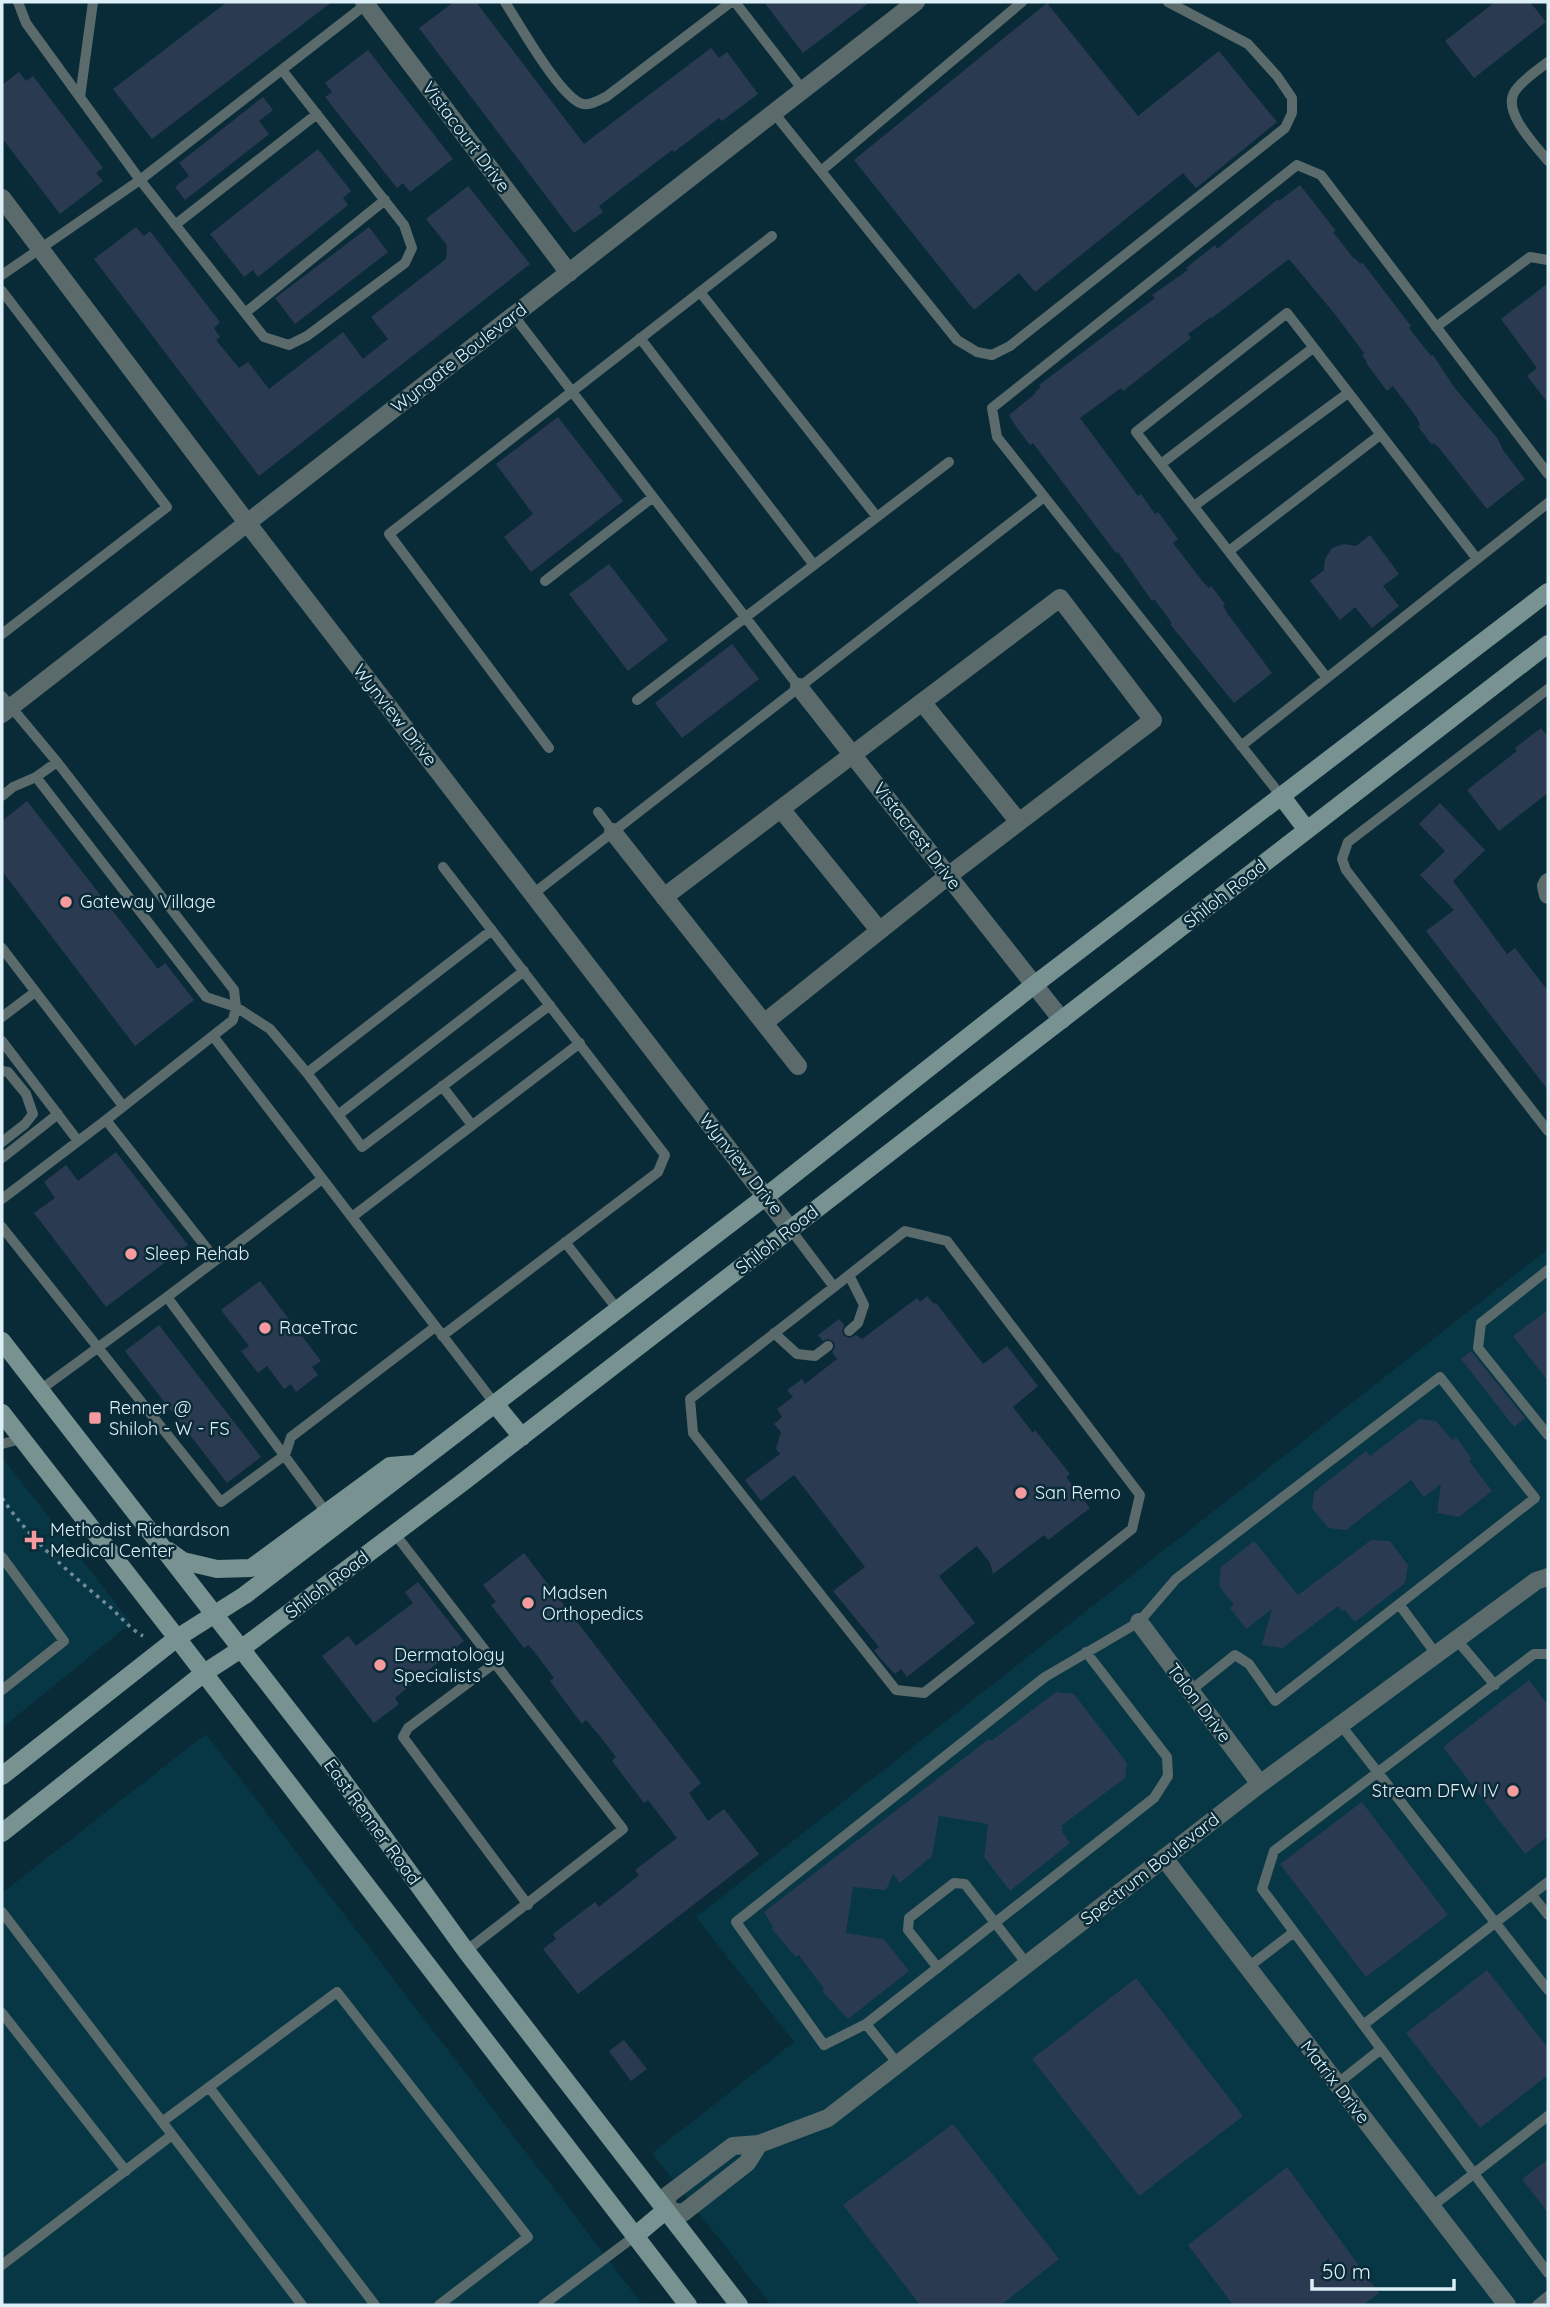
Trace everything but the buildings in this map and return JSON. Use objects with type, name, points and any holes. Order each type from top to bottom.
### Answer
[{"type":"main road","points":[[2,1776],[177,1638],[245,1595],[390,1466],[415,1464],[495,1404],[765,1197],[1034,985],[1548,592]]},
{"type":"main road","name":"Shiloh Road","points":[[2,1833],[204,1673],[241,1650],[522,1437],[1548,644]]},
{"type":"main road","points":[[1282,797],[1307,830]]},
{"type":"main road","name":"East Renner Road","points":[[5,1348],[336,1771],[466,1951],[739,2305]]},
{"type":"main road","points":[[495,1404],[522,1437]]},
{"type":"main road","points":[[2,1413],[688,2305]]},
{"type":"main road","points":[[157,1541],[183,1561],[217,1569],[251,1568],[331,1519]]},
{"type":"main road","points":[[635,2236],[666,2210]]},
{"type":"street","name":"Wyngate Boulevard","points":[[5,706],[248,524],[916,2]]},
{"type":"street","name":"Vistacourt Drive","points":[[366,3],[569,273]]},
{"type":"street","name":"Wynview Drive","points":[[2,198],[248,524],[791,1230]]},
{"type":"street","points":[[664,897],[1060,598],[1153,720],[948,876],[764,1023]]},
{"type":"street","name":"Vistacrest Drive","points":[[799,687],[1062,1020]]},
{"type":"street","points":[[922,702],[1019,822]]},
{"type":"street","points":[[781,809],[879,930]]},
{"type":"street","points":[[613,832],[798,1066]]},
{"type":"street","name":"Spectrum Boulevard","points":[[666,2210],[683,2213],[747,2163],[759,2144],[828,2118],[1260,1784],[1542,1579]]},
{"type":"street","name":"Talon Drive","points":[[1139,1622],[1260,1784]]},
{"type":"street","name":"Matrix Drive","points":[[1164,1858],[1507,2305]]},
{"type":"lane","points":[[18,2],[26,23],[175,225],[264,337],[289,345],[307,336],[405,263],[412,248],[404,225],[282,70]]},
{"type":"lane","points":[[80,97],[93,2]]},
{"type":"lane","points":[[505,2],[551,75],[579,103],[589,104],[606,97],[733,2],[803,90]]},
{"type":"lane","points":[[821,171],[1021,2]]},
{"type":"lane","points":[[774,113],[957,340],[977,352],[992,355],[1020,338],[1285,128],[1292,113],[1292,98],[1277,76],[1248,44],[1168,2]]},
{"type":"lane","points":[[2,275],[140,180],[366,3]]},
{"type":"lane","points":[[1548,62],[1515,91],[1512,101],[1514,116],[1548,161]]},
{"type":"lane","points":[[175,225],[317,114]]},
{"type":"lane","points":[[1282,797],[997,437],[992,408],[1297,165],[1321,175],[1548,474]]},
{"type":"lane","points":[[245,313],[385,200]]},
{"type":"lane","points":[[549,748],[389,534],[772,236]]},
{"type":"lane","points":[[1436,327],[1530,257],[1548,260]]},
{"type":"lane","points":[[2,291],[167,507],[2,634]]},
{"type":"lane","points":[[700,292],[877,517]]},
{"type":"lane","points":[[1327,678],[1136,432],[1287,313],[1477,559]]},
{"type":"lane","points":[[514,316],[799,687]]},
{"type":"lane","points":[[640,338],[814,565]]},
{"type":"lane","points":[[1161,464],[1313,348]]},
{"type":"lane","points":[[1194,506],[1348,393]]},
{"type":"lane","points":[[1229,551],[1381,435]]},
{"type":"lane","points":[[637,700],[949,462]]},
{"type":"lane","points":[[545,581],[653,497]]},
{"type":"lane","points":[[533,894],[1044,497]]},
{"type":"lane","points":[[1241,746],[1548,503]]},
{"type":"lane","points":[[1548,689],[1348,842],[1342,859],[1346,870],[1548,1132]]},
{"type":"lane","points":[[2,1199],[233,1020],[236,1007],[234,990],[57,762],[5,706]]},
{"type":"lane","points":[[2,796],[57,762]]},
{"type":"lane","points":[[36,777],[206,997],[236,1007],[270,1029],[307,1073],[362,1147],[550,1005]]},
{"type":"lane","points":[[598,812],[613,832]]},
{"type":"lane","points":[[442,1336],[658,1172],[665,1155],[443,867]]},
{"type":"lane","points":[[307,1073],[492,930]]},
{"type":"lane","points":[[2,948],[123,1106]]},
{"type":"lane","points":[[338,1115],[524,971]]},
{"type":"lane","points":[[2,1017],[35,992]]},
{"type":"lane","points":[[212,1036],[495,1404]]},
{"type":"lane","points":[[352,1217],[580,1043]]},
{"type":"lane","points":[[4,1048],[78,1141]]},
{"type":"lane","points":[[2,1071],[8,1072],[26,1094],[33,1114],[2,1142]]},
{"type":"lane","points":[[442,1086],[472,1125]]},
{"type":"lane","points":[[2,1158],[58,1114]]},
{"type":"lane","points":[[106,1120],[216,1260]]},
{"type":"lane","points":[[40,1390],[98,1350],[322,1179]]},
{"type":"lane","points":[[2,1227],[221,1502],[285,1455],[291,1437],[435,1327]]},
{"type":"lane","points":[[791,1230],[834,1287]]},
{"type":"lane","points":[[905,1231],[947,1241],[1140,1495],[1132,1528],[923,1693],[897,1690],[693,1433],[690,1399],[834,1287],[905,1231]]},
{"type":"lane","points":[[565,1242],[618,1310]]},
{"type":"lane","points":[[1548,1270],[1481,1323],[1478,1348],[1548,1435]]},
{"type":"lane","points":[[849,1275],[864,1306],[858,1323],[849,1331]]},
{"type":"lane","points":[[167,1297],[331,1519]]},
{"type":"lane","points":[[774,1333],[797,1354],[815,1356],[828,1346]]},
{"type":"lane","points":[[1086,1652],[1167,1756],[1168,1776],[1154,1798],[866,2024],[824,2045],[736,1922],[1045,1676],[1086,1652],[1139,1622],[1176,1579],[1440,1377],[1535,1498],[1275,1701],[1250,1664],[1235,1656],[1191,1691]]},
{"type":"lane","points":[[2,1444],[21,1438]]},
{"type":"lane","points":[[395,1534],[623,1829],[466,1951]]},
{"type":"lane","points":[[2,1557],[64,1641],[2,1690]]},
{"type":"lane","points":[[1399,1604],[1436,1654]]},
{"type":"lane","points":[[1456,1639],[1494,1685]]},
{"type":"lane","points":[[1548,1654],[1534,1654],[1274,1851],[1262,1889],[1548,2273]]},
{"type":"lane","points":[[496,1662],[408,1728],[403,1737],[528,1905]]},
{"type":"lane","points":[[1340,1724],[1548,1990]]},
{"type":"lane","points":[[938,1968],[908,1930],[909,1917],[954,1882],[965,1884],[1027,1964]]},
{"type":"lane","points":[[1363,2025],[1548,1882]]},
{"type":"lane","points":[[1532,1895],[1548,1915]]},
{"type":"lane","points":[[2,1912],[302,2305]]},
{"type":"lane","points":[[1247,1968],[1293,1932]]},
{"type":"lane","points":[[162,2122],[337,1992],[528,2237],[439,2305]]},
{"type":"lane","points":[[2,2013],[126,2171]]},
{"type":"lane","points":[[866,2024],[898,2064]]},
{"type":"lane","points":[[1337,2084],[1381,2049]]},
{"type":"lane","points":[[209,2087],[375,2305]]},
{"type":"lane","points":[[1431,2207],[1548,2116]]},
{"type":"lane","points":[[2,2264],[172,2135]]},
{"type":"lane","points":[[543,2305],[635,2236]]},
{"type":"lane","points":[[1537,2305],[1548,2296]]},
{"type":"path","points":[[2,1499],[58,1561],[134,1631],[143,1636]]},
{"type":"shaded area","points":[[1548,1249],[1548,2305],[771,2305],[652,2153],[794,2042],[696,1917]]},
{"type":"shaded area","name":"Methodist Richardson Medical Center","points":[[2,1457],[131,1623],[2,1728]]},
{"type":"shaded area","points":[[206,1734],[643,2305],[2,2305],[2,1893]]},
{"type":"place","name":"Gateway Village","points":[[66,902]]},
{"type":"place","name":"Sleep Rehab","points":[[131,1254]]},
{"type":"place","name":"RaceTrac","points":[[265,1328]]},
{"type":"place","name":"Renner @ Shiloh - W - FS","points":[[95,1418]]},
{"type":"place","name":"San Remo","points":[[1021,1493]]},
{"type":"place","name":"Methodist Richardson Medical Center","points":[[34,1540]]},
{"type":"place","name":"Madsen Orthopedics","points":[[528,1603]]},
{"type":"place","name":"Dermatology Specialists","points":[[380,1665]]},
{"type":"place","name":"Stream DFW IV","points":[[1513,1791]]}]
